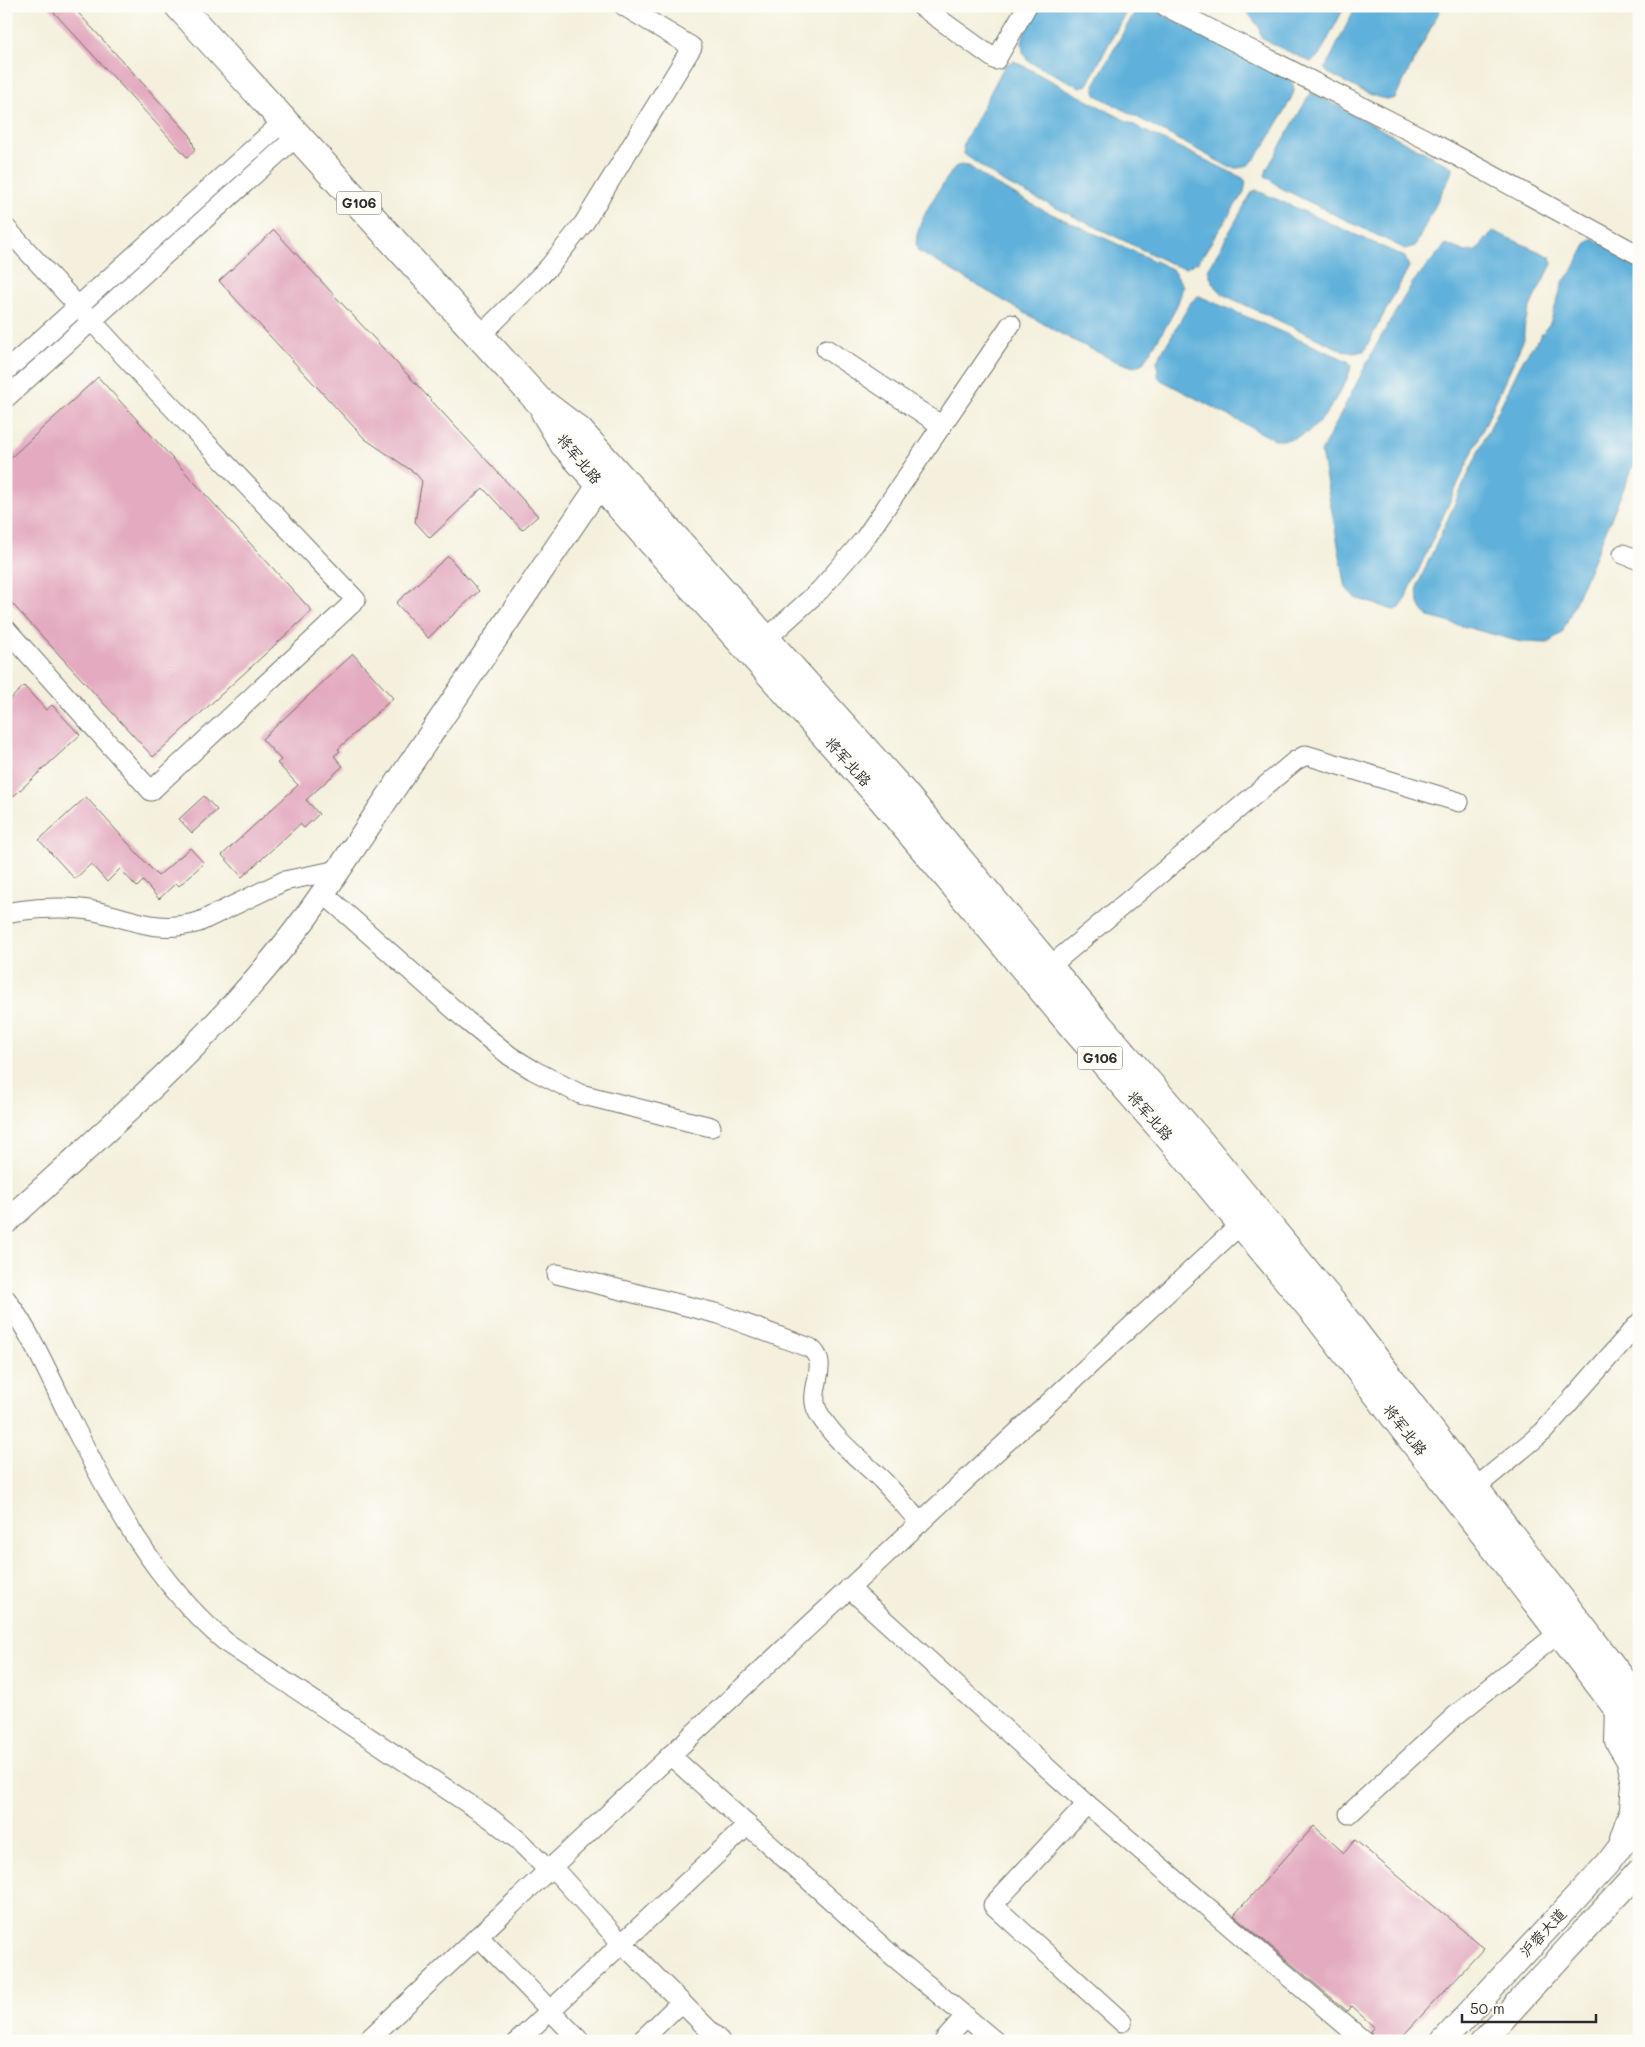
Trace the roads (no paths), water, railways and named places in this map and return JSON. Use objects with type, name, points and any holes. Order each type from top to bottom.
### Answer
[{"type":"highway","name":"G106","points":[[178,6],[538,400]]},
{"type":"highway","name":"将军北路","points":[[538,400],[564,444],[884,801],[1317,1315],[1560,1632],[1631,1698]]},
{"type":"highway","name":"将军北路","points":[[538,400],[579,431],[899,788],[1049,967],[1198,1140],[1332,1303],[1475,1488],[1631,1698],[1639,1736]]},
{"type":"main road","points":[[6,1222],[151,1090],[191,1050],[284,948],[600,484]]},
{"type":"main road","points":[[1618,1850],[1632,1809],[1634,1783],[1629,1761],[1616,1741],[1631,1698]]},
{"type":"main road","name":"沪蓉大道","points":[[1443,2041],[1618,1850],[1639,1822]]},
{"type":"main road","name":"沪蓉大道","points":[[1483,2041],[1639,1871]]},
{"type":"street","points":[[480,336],[549,267],[584,223],[692,47],[624,6]]},
{"type":"street","points":[[921,6],[996,60],[1027,6]]},
{"type":"street","points":[[1165,6],[1433,143],[1639,255]]},
{"type":"street","points":[[6,371],[78,306],[291,128]]},
{"type":"street","points":[[6,398],[91,320],[291,128]]},
{"type":"street","points":[[6,228],[356,600],[151,791],[6,629]]},
{"type":"street","points":[[766,639],[820,590],[850,557],[1011,324]]},
{"type":"street","points":[[826,349],[942,426]]},
{"type":"street","points":[[1049,967],[1295,760],[1306,755],[1459,802]]},
{"type":"street","points":[[6,913],[77,909],[108,914],[150,926],[186,925],[199,922],[284,881],[338,870]]},
{"type":"street","points":[[323,893],[467,1021],[518,1060],[580,1094],[711,1128]]},
{"type":"street","points":[[367,2041],[670,1755],[1241,1224]]},
{"type":"street","points":[[556,1274],[718,1314],[810,1348],[817,1353],[820,1361],[814,1394],[817,1411],[826,1424],[881,1479],[920,1523]]},
{"type":"street","points":[[6,1299],[32,1340],[100,1478],[136,1538],[177,1595],[192,1612],[227,1643],[490,1818],[518,1840],[550,1868],[622,1944],[720,2041]]},
{"type":"street","points":[[1475,1488],[1543,1432],[1639,1323]]},
{"type":"street","points":[[849,1588],[1087,1804],[1364,2041]]},
{"type":"street","points":[[1349,1814],[1455,1716],[1560,1632]]},
{"type":"street","points":[[670,1755],[894,1957],[995,2041]]},
{"type":"street","points":[[1087,1804],[993,1905],[1122,2022]]},
{"type":"street","points":[[518,2041],[748,1826]]},
{"type":"street","points":[[478,1936],[580,2041]]},
{"type":"street","points":[[640,2041],[681,2002]]},
{"type":"street","points":[[944,2041],[966,2016]]},
{"type":"water","points":[[1040,6],[1129,6],[1087,85],[1080,87],[1028,61],[1022,47],[1022,40],[1027,26]]},
{"type":"water","points":[[1138,6],[1146,6],[1291,81],[1294,91],[1287,106],[1261,150],[1249,165],[1241,168],[1229,167],[1096,95],[1094,85]]},
{"type":"water","points":[[1247,6],[1345,6],[1319,56],[1311,62],[1261,37],[1259,27],[1248,13]]},
{"type":"water","points":[[1356,6],[1442,6],[1395,98],[1381,98],[1372,95],[1328,73],[1325,69]]},
{"type":"water","points":[[1014,61],[1149,133],[1243,178],[1246,182],[1244,192],[1199,261],[1186,268],[1176,266],[1003,182],[964,154],[963,144],[1005,65]]},
{"type":"water","points":[[1311,92],[1452,167],[1452,172],[1415,246],[1405,249],[1281,188],[1265,176],[1267,169]]},
{"type":"water","points":[[960,165],[969,166],[989,181],[1041,209],[1172,269],[1183,286],[1177,306],[1143,363],[1134,367],[1115,361],[1061,334],[918,251],[916,242],[922,220],[943,184],[955,167]]},
{"type":"water","points":[[1256,190],[1405,257],[1409,267],[1364,351],[1354,353],[1344,351],[1224,295],[1213,284],[1208,270],[1252,192]]},
{"type":"water","points":[[1493,231],[1551,257],[1552,264],[1529,310],[1524,329],[1524,339],[1404,602],[1400,608],[1394,610],[1355,598],[1346,588],[1321,452],[1378,342],[1413,282],[1446,244],[1465,252],[1476,251]]},
{"type":"water","points":[[1592,239],[1639,263],[1639,453],[1562,633],[1548,643],[1521,642],[1429,617],[1422,610],[1419,602],[1417,594],[1418,584],[1482,444],[1524,358],[1550,323],[1563,282],[1574,268],[1587,243]]},
{"type":"water","points":[[1199,296],[1348,361],[1351,365],[1349,374],[1319,423],[1305,434],[1286,440],[1275,440],[1161,380],[1158,376],[1157,361],[1191,302]]}]
